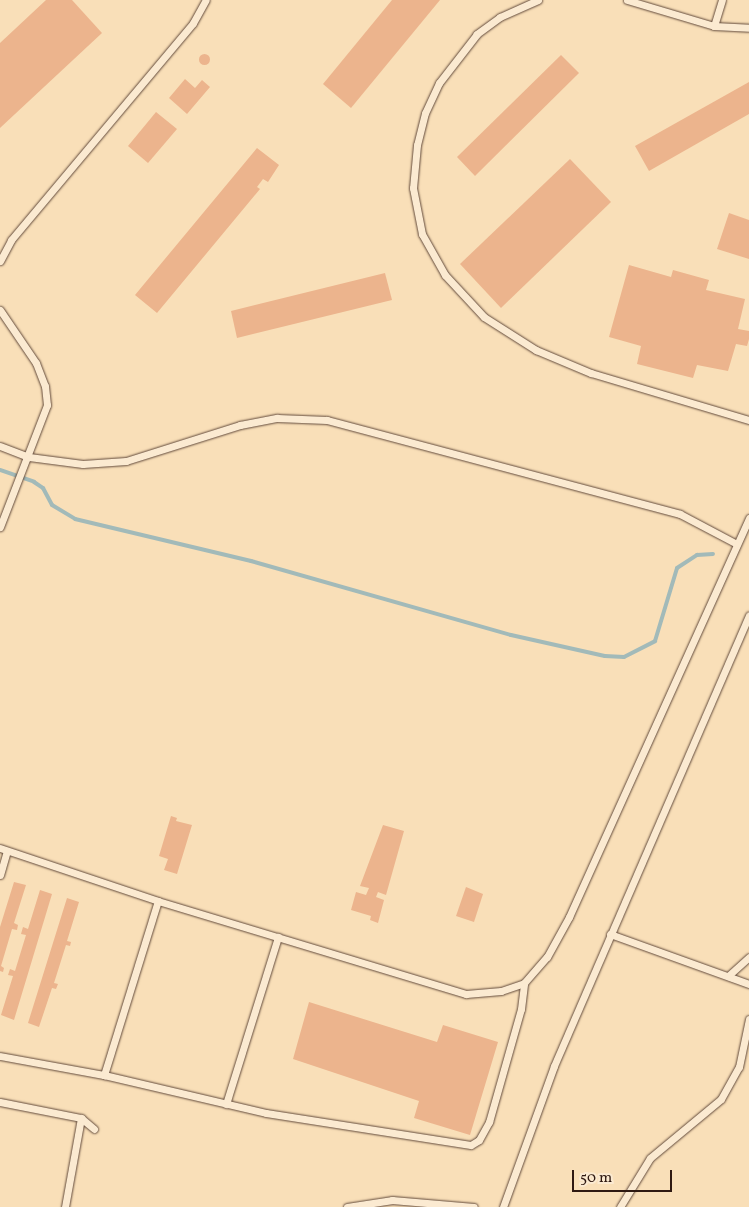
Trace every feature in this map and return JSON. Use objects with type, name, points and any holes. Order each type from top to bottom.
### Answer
[{"type":"lane","points":[[0,260],[11,240],[193,23],[206,0]]},
{"type":"lane","points":[[538,0],[500,17],[477,34],[455,58],[439,84],[425,113],[417,146],[413,188],[422,234],[445,275],[484,317],[536,350],[591,373],[749,420]]},
{"type":"lane","points":[[627,0],[714,26],[749,28]]},
{"type":"lane","points":[[714,26],[722,0]]},
{"type":"lane","points":[[0,310],[36,363],[45,386],[47,405],[29,456],[0,526]]},
{"type":"lane","points":[[0,446],[29,456],[83,464],[126,461],[240,425],[277,418],[327,420],[680,514],[737,544]]},
{"type":"lane","points":[[0,876],[4,850],[158,901],[466,994],[501,991],[524,983],[547,957],[569,917],[749,518]]},
{"type":"lane","points":[[503,1207],[554,1066],[749,615]]},
{"type":"lane","points":[[104,1076],[158,901]]},
{"type":"lane","points":[[610,934],[749,984]]},
{"type":"lane","points":[[226,1104],[278,937]]},
{"type":"lane","points":[[728,976],[749,957]]},
{"type":"lane","points":[[0,1056],[104,1076],[226,1104],[471,1145],[479,1140],[489,1122],[521,1009],[524,983]]},
{"type":"lane","points":[[620,1207],[650,1158],[721,1099],[739,1067],[749,1019]]},
{"type":"lane","points":[[0,1102],[81,1118],[94,1129]]},
{"type":"lane","points":[[65,1207],[81,1118]]},
{"type":"lane","points":[[347,1207],[392,1200],[474,1207]]},
{"type":"building","points":[[46,0],[72,0],[102,33],[0,128],[0,43]]},
{"type":"building","points":[[392,0],[440,0],[351,108],[323,84]]},
{"type":"building","points":[[202,54],[206,54],[209,59],[208,63],[202,64],[199,61],[199,57]]},
{"type":"building","points":[[561,55],[579,73],[475,176],[457,157]]},
{"type":"building","points":[[185,79],[195,88],[202,80],[210,87],[187,114],[169,98]]},
{"type":"building","points":[[749,82],[749,114],[649,171],[635,146]]},
{"type":"building","points":[[156,112],[177,129],[148,163],[128,146]]},
{"type":"building","points":[[257,148],[279,165],[268,182],[263,179],[257,187],[260,189],[157,313],[135,295]]},
{"type":"building","points":[[570,159],[611,202],[501,308],[460,264]]},
{"type":"building","points":[[729,213],[749,220],[749,259],[717,249]]},
{"type":"building","points":[[629,265],[671,277],[673,270],[709,280],[706,290],[745,299],[738,329],[749,331],[749,339],[747,346],[736,344],[728,371],[697,365],[693,378],[637,364],[641,346],[609,337]]},
{"type":"building","points":[[385,273],[392,300],[237,338],[231,311]]},
{"type":"building","points":[[171,816],[177,818],[176,821],[192,825],[177,874],[164,870],[168,859],[159,856]]},
{"type":"building","points":[[383,825],[404,831],[386,895],[378,892],[376,897],[384,900],[378,923],[370,920],[371,916],[351,910],[356,892],[366,895],[369,888],[360,886]]},
{"type":"building","points":[[14,882],[26,885],[14,923],[18,925],[17,930],[12,929],[1,966],[4,968],[3,972],[0,971],[0,927]]},
{"type":"building","points":[[466,887],[483,894],[474,922],[456,916]]},
{"type":"building","points":[[40,890],[52,894],[14,1020],[1,1015],[13,976],[8,975],[10,969],[15,971],[26,935],[21,934],[23,927],[28,929]]},
{"type":"building","points":[[67,898],[79,902],[67,941],[71,942],[70,946],[66,945],[54,983],[58,984],[56,989],[52,988],[39,1027],[28,1023]]},
{"type":"building","points":[[309,1002],[437,1042],[443,1025],[498,1042],[470,1135],[414,1118],[419,1101],[293,1059]]},
{"type":"waterway","points":[[0,470],[34,482],[43,488],[52,505],[75,519],[251,561],[511,635],[605,656],[624,657],[655,641],[677,568],[697,555],[713,554]]}]
